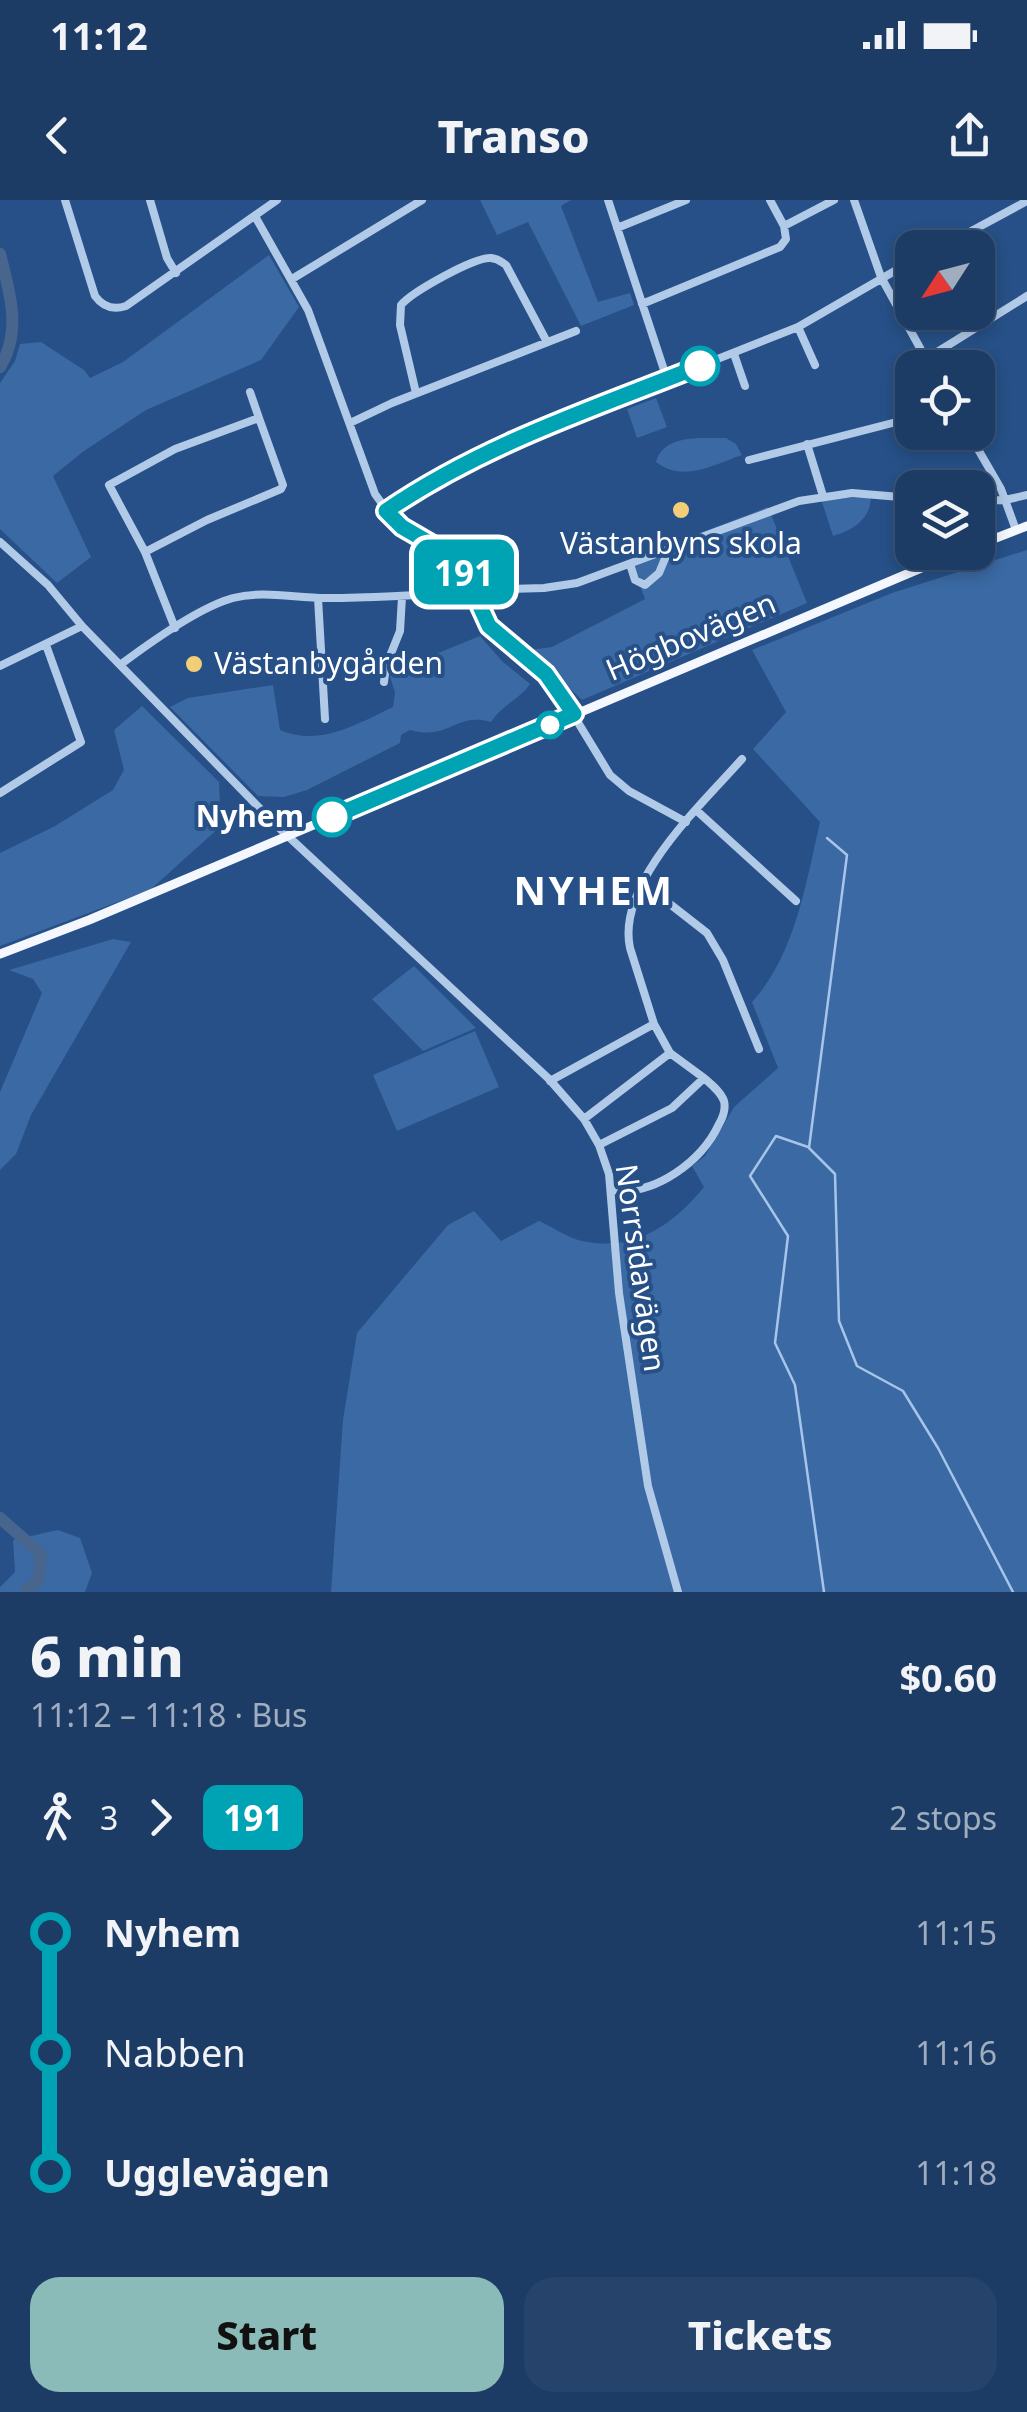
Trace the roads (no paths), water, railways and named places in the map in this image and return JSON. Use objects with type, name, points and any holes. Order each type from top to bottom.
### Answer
[{"type":"main road","points":[[995,538],[1022,528]]},
{"type":"main road","name":"Högbovägen","points":[[0,954],[89,920],[916,570]]},
{"type":"street","points":[[65,200],[91,287],[103,305],[116,308],[126,306],[176,273],[277,200]]},
{"type":"street","points":[[150,200],[176,273]]},
{"type":"street","points":[[292,279],[422,200]]},
{"type":"street","points":[[608,200],[667,379]]},
{"type":"street","points":[[618,228],[686,200]]},
{"type":"street","points":[[642,304],[780,247],[786,240],[784,226],[770,200]]},
{"type":"street","points":[[784,226],[834,200]]},
{"type":"street","points":[[854,200],[881,277],[921,350]]},
{"type":"street","points":[[973,230],[1027,201]]},
{"type":"street","points":[[256,218],[308,310],[376,494],[386,511],[402,527],[452,556],[489,626],[546,674],[618,783],[686,822]]},
{"type":"street","points":[[416,393],[400,325],[401,304],[478,260],[496,259],[506,265],[546,342]]},
{"type":"street","points":[[386,511],[481,453],[798,328],[895,270]]},
{"type":"street","points":[[947,350],[1027,296]]},
{"type":"street","points":[[798,328],[815,366]]},
{"type":"street","points":[[350,423],[576,330]]},
{"type":"street","points":[[734,354],[745,386]]},
{"type":"street","points":[[144,552],[284,486],[250,392]]},
{"type":"street","points":[[175,628],[144,552],[110,491],[110,482],[175,449],[259,418]]},
{"type":"street","points":[[749,460],[895,422]]},
{"type":"street","points":[[808,444],[824,496]]},
{"type":"street","points":[[978,450],[1022,528]]},
{"type":"street","points":[[509,589],[578,582],[787,505],[824,496],[862,493],[895,496]]},
{"type":"street","points":[[995,500],[1027,495]]},
{"type":"street","name":"Norrsidavägen","points":[[0,542],[48,585],[120,666],[288,836],[550,1081],[584,1119],[599,1145],[612,1190],[619,1293],[648,1486],[678,1592]]},
{"type":"street","points":[[630,564],[635,580],[645,585],[659,573],[669,549]]},
{"type":"street","points":[[120,666],[175,628],[226,600],[247,595],[402,597],[472,591]]},
{"type":"street","points":[[384,682],[400,631],[402,597]]},
{"type":"street","points":[[318,598],[326,720]]},
{"type":"street","points":[[0,666],[82,626]]},
{"type":"street","points":[[0,792],[81,742],[46,644]]},
{"type":"street","points":[[612,1190],[646,1187],[700,1156],[725,1110],[720,1094],[670,1053],[654,1024],[627,936],[630,912],[643,883],[686,822],[742,758]]},
{"type":"street","points":[[696,810],[796,901]]},
{"type":"street","points":[[643,883],[707,933],[723,960],[759,1049]]},
{"type":"street","points":[[550,1081],[654,1024]]},
{"type":"street","points":[[584,1119],[670,1053]]},
{"type":"street","points":[[599,1145],[672,1108],[704,1078]]},
{"type":"waterway","points":[[0,254],[12,326],[0,367]]},
{"type":"waterway","points":[[827,838],[847,855],[809,1148],[835,1174],[839,1321],[857,1366],[903,1391],[938,1448],[1013,1592]]},
{"type":"waterway","points":[[808,1147],[776,1136],[750,1176],[788,1236],[775,1343],[795,1385],[824,1592]]},
{"type":"waterway","points":[[0,1518],[41,1554],[39,1578],[25,1592]]},
{"type":"place","name":"Västanbyns skola","points":[[681,510]]},
{"type":"place","name":"Västanbygården","points":[[194,664]]},
{"type":"place","name":"Nyhem","points":[[332,817]]},
{"type":"district","name":"NYHEM","points":[[594,891]]}]
